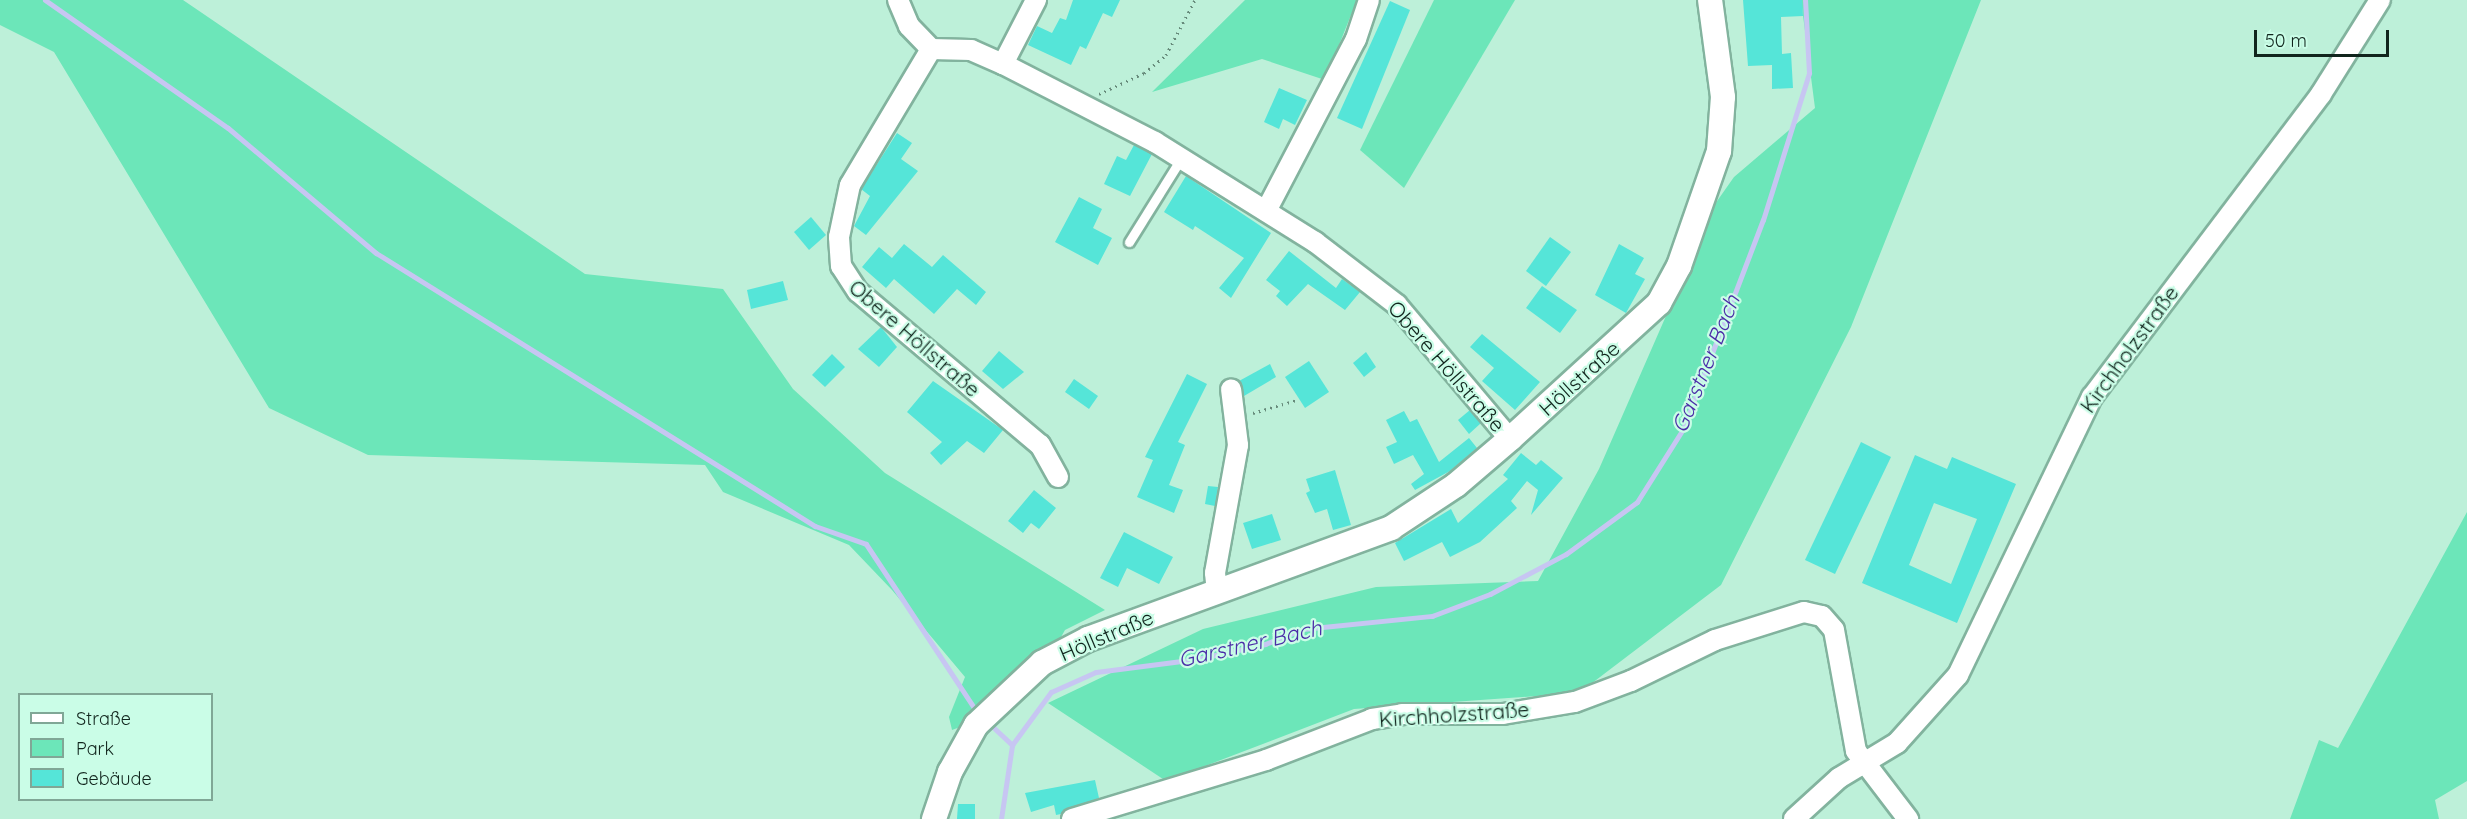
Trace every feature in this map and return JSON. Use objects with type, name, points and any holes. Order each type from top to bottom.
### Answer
[{"type":"street","points":[[898,0],[909,26],[931,49]]},
{"type":"street","points":[[1003,64],[1036,0]]},
{"type":"street","points":[[1266,211],[1356,39],[1369,0]]},
{"type":"street","name":"Höllstraße","points":[[934,819],[962,746],[993,704],[1017,683],[1088,639],[1391,528],[1456,485],[1642,321],[1670,288],[1711,180],[1723,121],[1710,0]]},
{"type":"street","name":"Kirchholzstraße","points":[[1794,819],[1861,763],[1911,730],[1958,675],[2092,397],[2321,94],[2380,0]]},
{"type":"street","name":"Obere Höllstraße","points":[[1058,477],[1047,452],[858,292],[841,266],[839,237],[850,185],[931,49],[971,50],[1003,64],[1182,158],[1350,266],[1397,305],[1510,439]]},
{"type":"street","points":[[1217,592],[1215,573],[1238,445],[1237,418],[1231,389]]},
{"type":"street","name":"Kirchholzstraße","points":[[1072,819],[1266,760],[1372,719],[1402,714],[1503,714],[1575,702],[1631,681],[1715,640],[1804,612],[1822,616],[1834,630],[1851,737],[1861,763]]},
{"type":"street","points":[[1861,763],[1908,819]]},
{"type":"lane","points":[[1129,242],[1182,158]]},
{"type":"path","points":[[1088,109],[1098,94],[1144,73],[1166,55],[1196,0]]},
{"type":"path","points":[[1237,418],[1297,399]]},
{"type":"green space","points":[[0,0],[183,0],[585,274],[723,289],[793,389],[885,473],[1105,610],[1065,630],[1057,644],[993,691],[963,726],[952,730],[949,717],[965,677],[892,590],[849,545],[723,492],[705,465],[368,455],[269,408],[54,52],[0,25]]},
{"type":"green space","points":[[1245,0],[1357,0],[1325,80],[1262,59],[1152,92]]},
{"type":"green space","points":[[1434,0],[1515,0],[1404,188],[1360,150]]},
{"type":"green space","points":[[1801,0],[1981,0],[1851,327],[1721,585],[1579,693],[1354,709],[1166,781],[1048,703],[1203,629],[1376,587],[1538,581],[1599,469],[1715,204],[1734,177],[1815,108]]},
{"type":"green space","points":[[2467,512],[2467,781],[2435,800],[2439,819],[2290,819],[2319,740],[2338,748]]},
{"type":"building","points":[[1073,0],[1120,0],[1112,17],[1103,13],[1086,49],[1080,46],[1071,65],[1028,45],[1037,26],[1052,33],[1060,18],[1066,20]]},
{"type":"building","points":[[1743,0],[1802,0],[1803,16],[1781,17],[1782,54],[1791,53],[1793,88],[1772,89],[1772,65],[1748,66]]},
{"type":"building","points":[[1390,1],[1410,10],[1362,129],[1337,118]]},
{"type":"building","points":[[1279,88],[1307,100],[1295,125],[1283,119],[1279,129],[1264,122]]},
{"type":"building","points":[[897,133],[912,143],[901,159],[918,171],[866,235],[854,226],[870,196],[861,189]]},
{"type":"building","points":[[1134,145],[1152,154],[1130,196],[1104,184],[1117,156],[1126,160]]},
{"type":"building","points":[[1186,176],[1271,233],[1231,298],[1219,288],[1244,258],[1195,226],[1193,230],[1164,212]]},
{"type":"building","points":[[1079,197],[1102,209],[1093,228],[1112,238],[1098,265],[1055,242]]},
{"type":"building","points":[[811,217],[826,235],[809,250],[794,232]]},
{"type":"building","points":[[1550,237],[1571,252],[1546,286],[1526,271]]},
{"type":"building","points":[[904,244],[932,267],[943,255],[986,292],[976,305],[957,289],[934,314],[894,279],[886,288],[862,267],[879,247],[892,258]]},
{"type":"building","points":[[1619,244],[1644,258],[1635,274],[1645,279],[1626,313],[1595,295]]},
{"type":"building","points":[[1289,251],[1336,288],[1342,279],[1360,292],[1345,310],[1308,284],[1287,306],[1276,296],[1280,291],[1266,280]]},
{"type":"building","points":[[783,281],[788,300],[751,309],[747,290]]},
{"type":"building","points":[[1542,286],[1577,310],[1560,333],[1526,308]]},
{"type":"building","points":[[881,327],[897,347],[879,367],[858,349]]},
{"type":"building","points":[[1482,334],[1540,382],[1515,410],[1482,381],[1494,368],[1470,347]]},
{"type":"building","points":[[999,351],[1024,372],[1003,389],[982,371]]},
{"type":"building","points":[[1366,352],[1376,367],[1364,377],[1353,363]]},
{"type":"building","points":[[832,354],[845,367],[825,387],[812,375]]},
{"type":"building","points":[[1309,361],[1329,392],[1305,408],[1285,377]]},
{"type":"building","points":[[1270,364],[1276,377],[1244,396],[1239,381]]},
{"type":"building","points":[[1187,374],[1207,384],[1178,442],[1185,445],[1169,485],[1183,490],[1174,513],[1137,497],[1153,460],[1145,457]]},
{"type":"building","points":[[1074,379],[1098,396],[1089,409],[1065,392]]},
{"type":"building","points":[[933,381],[1003,430],[984,453],[967,441],[941,465],[930,453],[942,442],[907,412]]},
{"type":"building","points":[[1470,410],[1481,423],[1469,434],[1458,420]]},
{"type":"building","points":[[1404,411],[1410,422],[1417,419],[1439,462],[1469,438],[1477,448],[1450,471],[1415,490],[1411,484],[1424,474],[1413,455],[1394,464],[1386,447],[1397,442],[1386,420]]},
{"type":"building","points":[[1861,442],[1891,457],[1835,574],[1805,560]]},
{"type":"building","points":[[1521,453],[1536,465],[1541,460],[1563,478],[1531,515],[1538,490],[1527,481],[1511,501],[1517,508],[1480,542],[1450,557],[1442,542],[1404,561],[1395,543],[1451,509],[1458,523],[1508,479],[1503,475]]},
{"type":"building","points":[[1915,455],[1947,469],[1952,457],[2016,484],[1957,623],[1862,583]],"holes":[[[1934,503],[1977,519],[1951,584],[1909,565]]]},
{"type":"building","points":[[1335,470],[1351,525],[1333,530],[1327,509],[1315,513],[1306,493],[1310,491],[1306,479]]},
{"type":"building","points":[[1208,486],[1218,487],[1215,506],[1205,504]]},
{"type":"building","points":[[1034,490],[1056,508],[1039,529],[1031,523],[1023,533],[1008,521]]},
{"type":"building","points":[[1272,514],[1281,540],[1252,549],[1243,523]]},
{"type":"building","points":[[1124,532],[1173,557],[1159,584],[1127,568],[1118,587],[1100,578]]},
{"type":"building","points":[[1095,780],[1099,798],[1061,814],[1056,815],[1054,805],[1031,812],[1025,793]]},
{"type":"building","points":[[958,804],[975,804],[975,819],[957,819]]},
{"type":"waterway","points":[[45,0],[228,128],[376,253],[815,526],[866,544],[974,708]]},
{"type":"waterway","name":"Garstner Bach","points":[[1001,819],[1012,745],[1051,692],[1096,672],[1197,659],[1265,644],[1303,629],[1432,616],[1490,594],[1566,554],[1637,502],[1683,429],[1763,220],[1809,73],[1805,0]]},
{"type":"waterway","points":[[994,728],[1012,745]]}]
